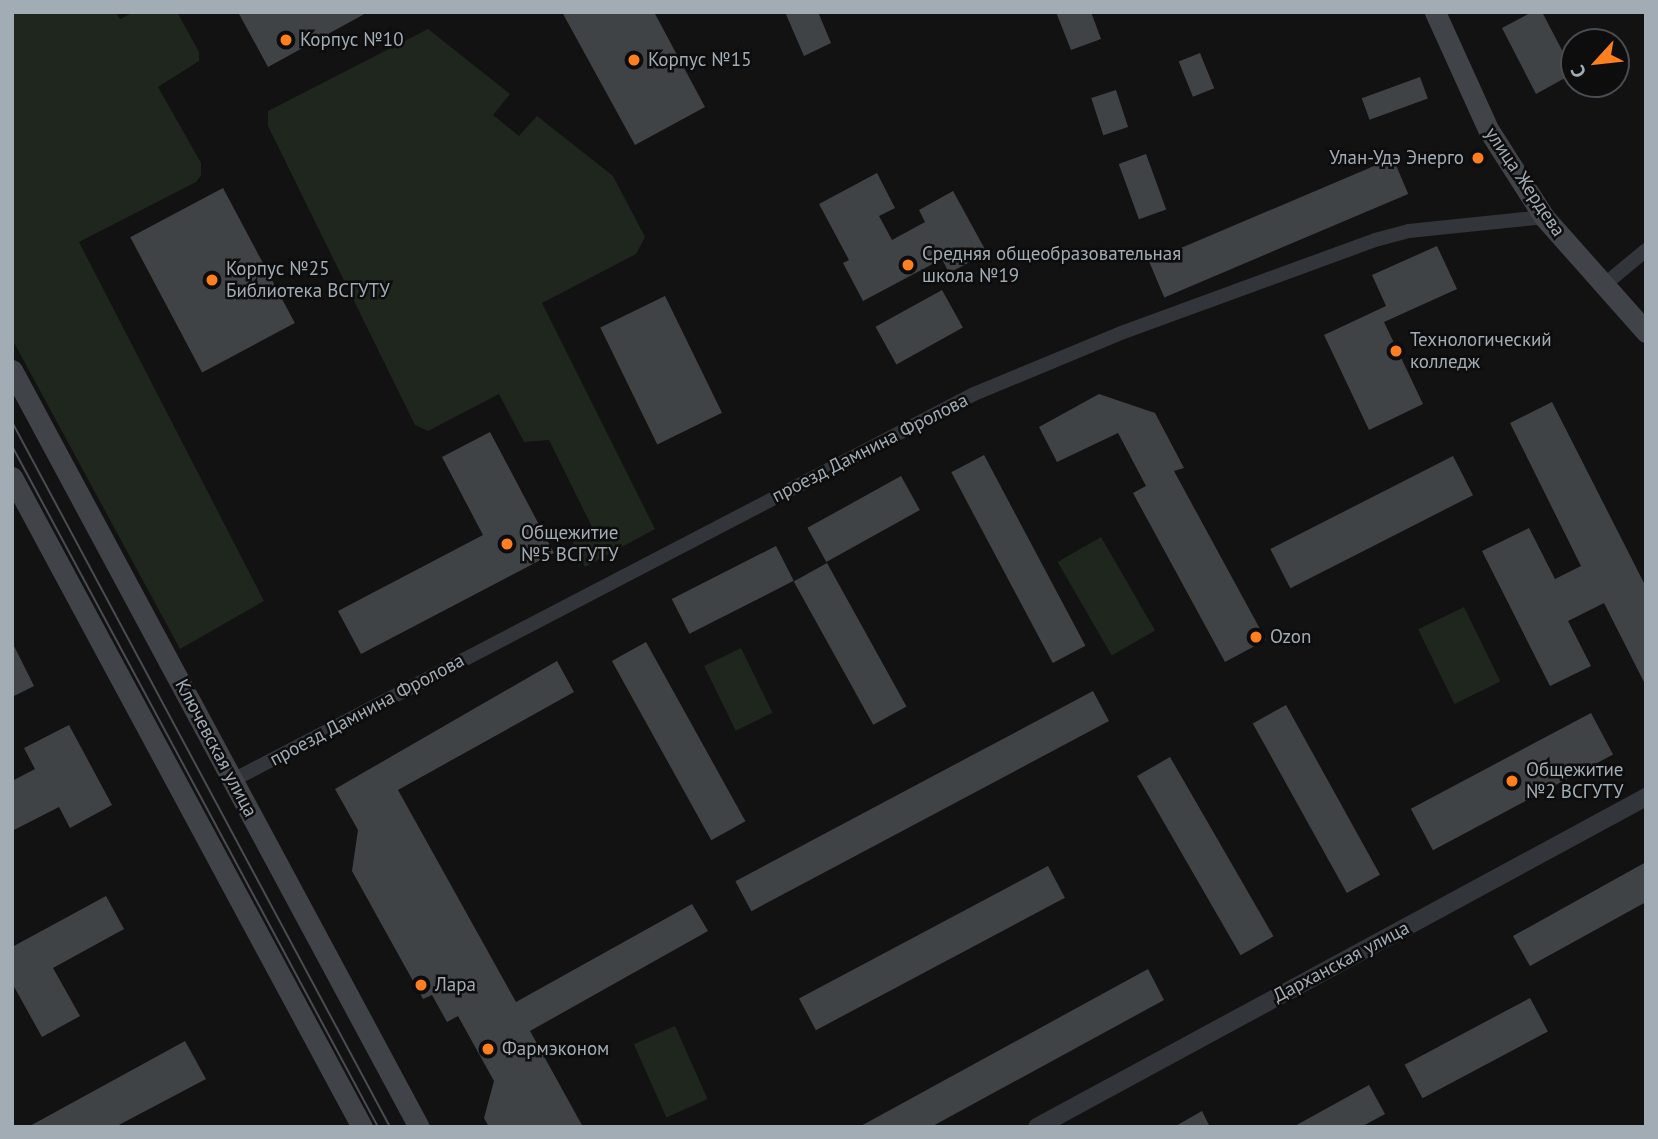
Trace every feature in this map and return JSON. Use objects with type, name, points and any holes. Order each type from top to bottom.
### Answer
[{"type":"main road","name":"улица Жердева","points":[[1435,12],[1488,129],[1544,217],[1646,332]]},
{"type":"main road","name":"Ключевская улица","points":[[12,370],[419,1127]]},
{"type":"main road","points":[[12,477],[362,1127]]},
{"type":"street","name":"проезд Дамнина Фролова","points":[[233,780],[974,394],[1121,333],[1375,240],[1409,231],[1544,217]]},
{"type":"street","points":[[1604,285],[1646,250]]},
{"type":"street","name":"Дарханская улица","points":[[1037,1127],[1646,797]]},
{"type":"shaded area","points":[[12,12],[116,12],[120,19],[134,12],[177,12],[199,52],[199,61],[158,87],[201,163],[201,175],[196,182],[79,242],[264,601],[180,649],[12,339]]},
{"type":"shaded area","points":[[428,29],[510,94],[493,115],[519,136],[537,116],[613,176],[645,237],[636,254],[542,303],[655,529],[585,567],[573,543],[575,536],[592,527],[549,440],[524,442],[499,394],[428,431],[415,425],[268,126],[268,111]]},
{"type":"shaded area","points":[[1101,537],[1155,631],[1112,656],[1058,562]]},
{"type":"shaded area","points":[[1464,607],[1500,682],[1455,704],[1418,629]]},
{"type":"shaded area","points":[[741,648],[773,713],[736,731],[704,666]]},
{"type":"shaded area","points":[[675,1026],[708,1099],[666,1117],[634,1044]]},
{"type":"building","name":"Корпус №10","points":[[238,12],[368,12],[268,67]]},
{"type":"building","name":"Корпус №15","points":[[562,12],[654,12],[705,107],[635,145]]},
{"type":"building","points":[[785,12],[818,12],[831,43],[804,56]]},
{"type":"building","points":[[1056,12],[1091,12],[1101,39],[1071,50]]},
{"type":"building","points":[[1532,12],[1542,12],[1560,46],[1560,81],[1536,94],[1502,28]]},
{"type":"building","points":[[1200,53],[1214,88],[1193,97],[1179,62]]},
{"type":"building","points":[[1420,77],[1428,99],[1370,120],[1362,98]]},
{"type":"building","points":[[1116,90],[1128,127],[1103,135],[1091,98]]},
{"type":"building","points":[[1146,154],[1166,209],[1139,219],[1119,164]]},
{"type":"building","points":[[1393,158],[1408,194],[1164,297],[1149,262]]},
{"type":"building","points":[[877,173],[895,208],[879,216],[892,240],[925,222],[919,210],[953,191],[987,253],[949,273],[942,259],[863,301],[843,263],[849,260],[819,204]]},
{"type":"building","name":"Корпус №25 Библиотека ВСГУТУ","points":[[223,188],[295,323],[202,372],[130,237]]},
{"type":"building","points":[[1437,246],[1457,289],[1384,322],[1423,404],[1369,430],[1324,335],[1386,306],[1372,275]]},
{"type":"building","points":[[942,290],[963,328],[896,364],[876,327]]},
{"type":"building","points":[[665,296],[722,413],[657,444],[600,328]]},
{"type":"building","points":[[1099,394],[1155,413],[1184,468],[1174,471],[1266,640],[1225,662],[1133,493],[1146,486],[1118,433],[1057,462],[1039,427]]},
{"type":"building","points":[[1552,402],[1646,587],[1646,686],[1604,603],[1568,621],[1591,666],[1550,686],[1482,551],[1529,528],[1555,579],[1581,566],[1510,423]]},
{"type":"building","name":"Общежитие №5 ВСГУТУ","points":[[490,432],[554,553],[361,654],[338,611],[483,535],[442,457]]},
{"type":"building","points":[[984,455],[1085,646],[1053,663],[951,472]]},
{"type":"building","points":[[1453,456],[1473,495],[1290,588],[1270,549]]},
{"type":"building","points":[[901,476],[920,510],[826,562],[807,528]]},
{"type":"building","points":[[776,546],[794,581],[689,634],[672,599]]},
{"type":"building","points":[[827,563],[907,706],[873,725],[794,581]]},
{"type":"building","points":[[12,642],[34,686],[12,697]]},
{"type":"building","points":[[646,642],[745,821],[711,840],[612,661]]},
{"type":"building","points":[[557,661],[574,692],[398,790],[516,1002],[692,904],[708,931],[530,1031],[583,1127],[489,1127],[484,1118],[494,1081],[458,1016],[447,1022],[432,995],[423,999],[352,871],[358,830],[335,789]]},
{"type":"building","points":[[1093,691],[1109,721],[751,911],[735,881]]},
{"type":"building","points":[[1286,705],[1380,875],[1347,893],[1253,723]]},
{"type":"building","name":"Общежитие №2 ВСГУТУ","points":[[1591,713],[1613,754],[1433,850],[1411,809]]},
{"type":"building","points":[[69,725],[112,805],[70,828],[59,807],[12,831],[12,781],[35,769],[24,748]]},
{"type":"building","points":[[1170,757],[1274,936],[1241,955],[1137,776]]},
{"type":"building","points":[[1646,862],[1646,902],[1530,966],[1513,936]]},
{"type":"building","points":[[1048,866],[1065,898],[816,1030],[799,998]]},
{"type":"building","points":[[106,896],[124,929],[53,968],[80,1016],[42,1037],[12,983],[12,947]]},
{"type":"building","points":[[1148,969],[1164,1000],[931,1127],[859,1127]]},
{"type":"building","points":[[1530,998],[1548,1032],[1422,1098],[1405,1065]]},
{"type":"building","points":[[185,1041],[206,1079],[115,1127],[28,1127]]},
{"type":"building","points":[[1369,1085],[1385,1114],[1361,1127],[1293,1127]]},
{"type":"building","points":[[1202,1111],[1210,1127],[1174,1127]]},
{"type":"tram line","points":[[12,422],[390,1127]]},
{"type":"tram line","points":[[12,446],[378,1127]]},
{"type":"place","name":"Корпус №10","points":[[286,40]]},
{"type":"place","name":"Корпус №15","points":[[634,60]]},
{"type":"place","name":"Улан-Удэ Энерго","points":[[1478,158]]},
{"type":"place","name":"Средняя общеобразовательная школа №19","points":[[908,265]]},
{"type":"place","name":"Корпус №25 Библиотека ВСГУТУ","points":[[212,280]]},
{"type":"place","name":"Технологический колледж","points":[[1396,351]]},
{"type":"place","name":"Общежитие №5 ВСГУТУ","points":[[507,544]]},
{"type":"place","name":"Ozon","points":[[1256,637]]},
{"type":"place","name":"Общежитие №2 ВСГУТУ","points":[[1512,781]]},
{"type":"place","name":"Лара","points":[[421,985]]},
{"type":"place","name":"Фармэконом","points":[[488,1049]]}]
